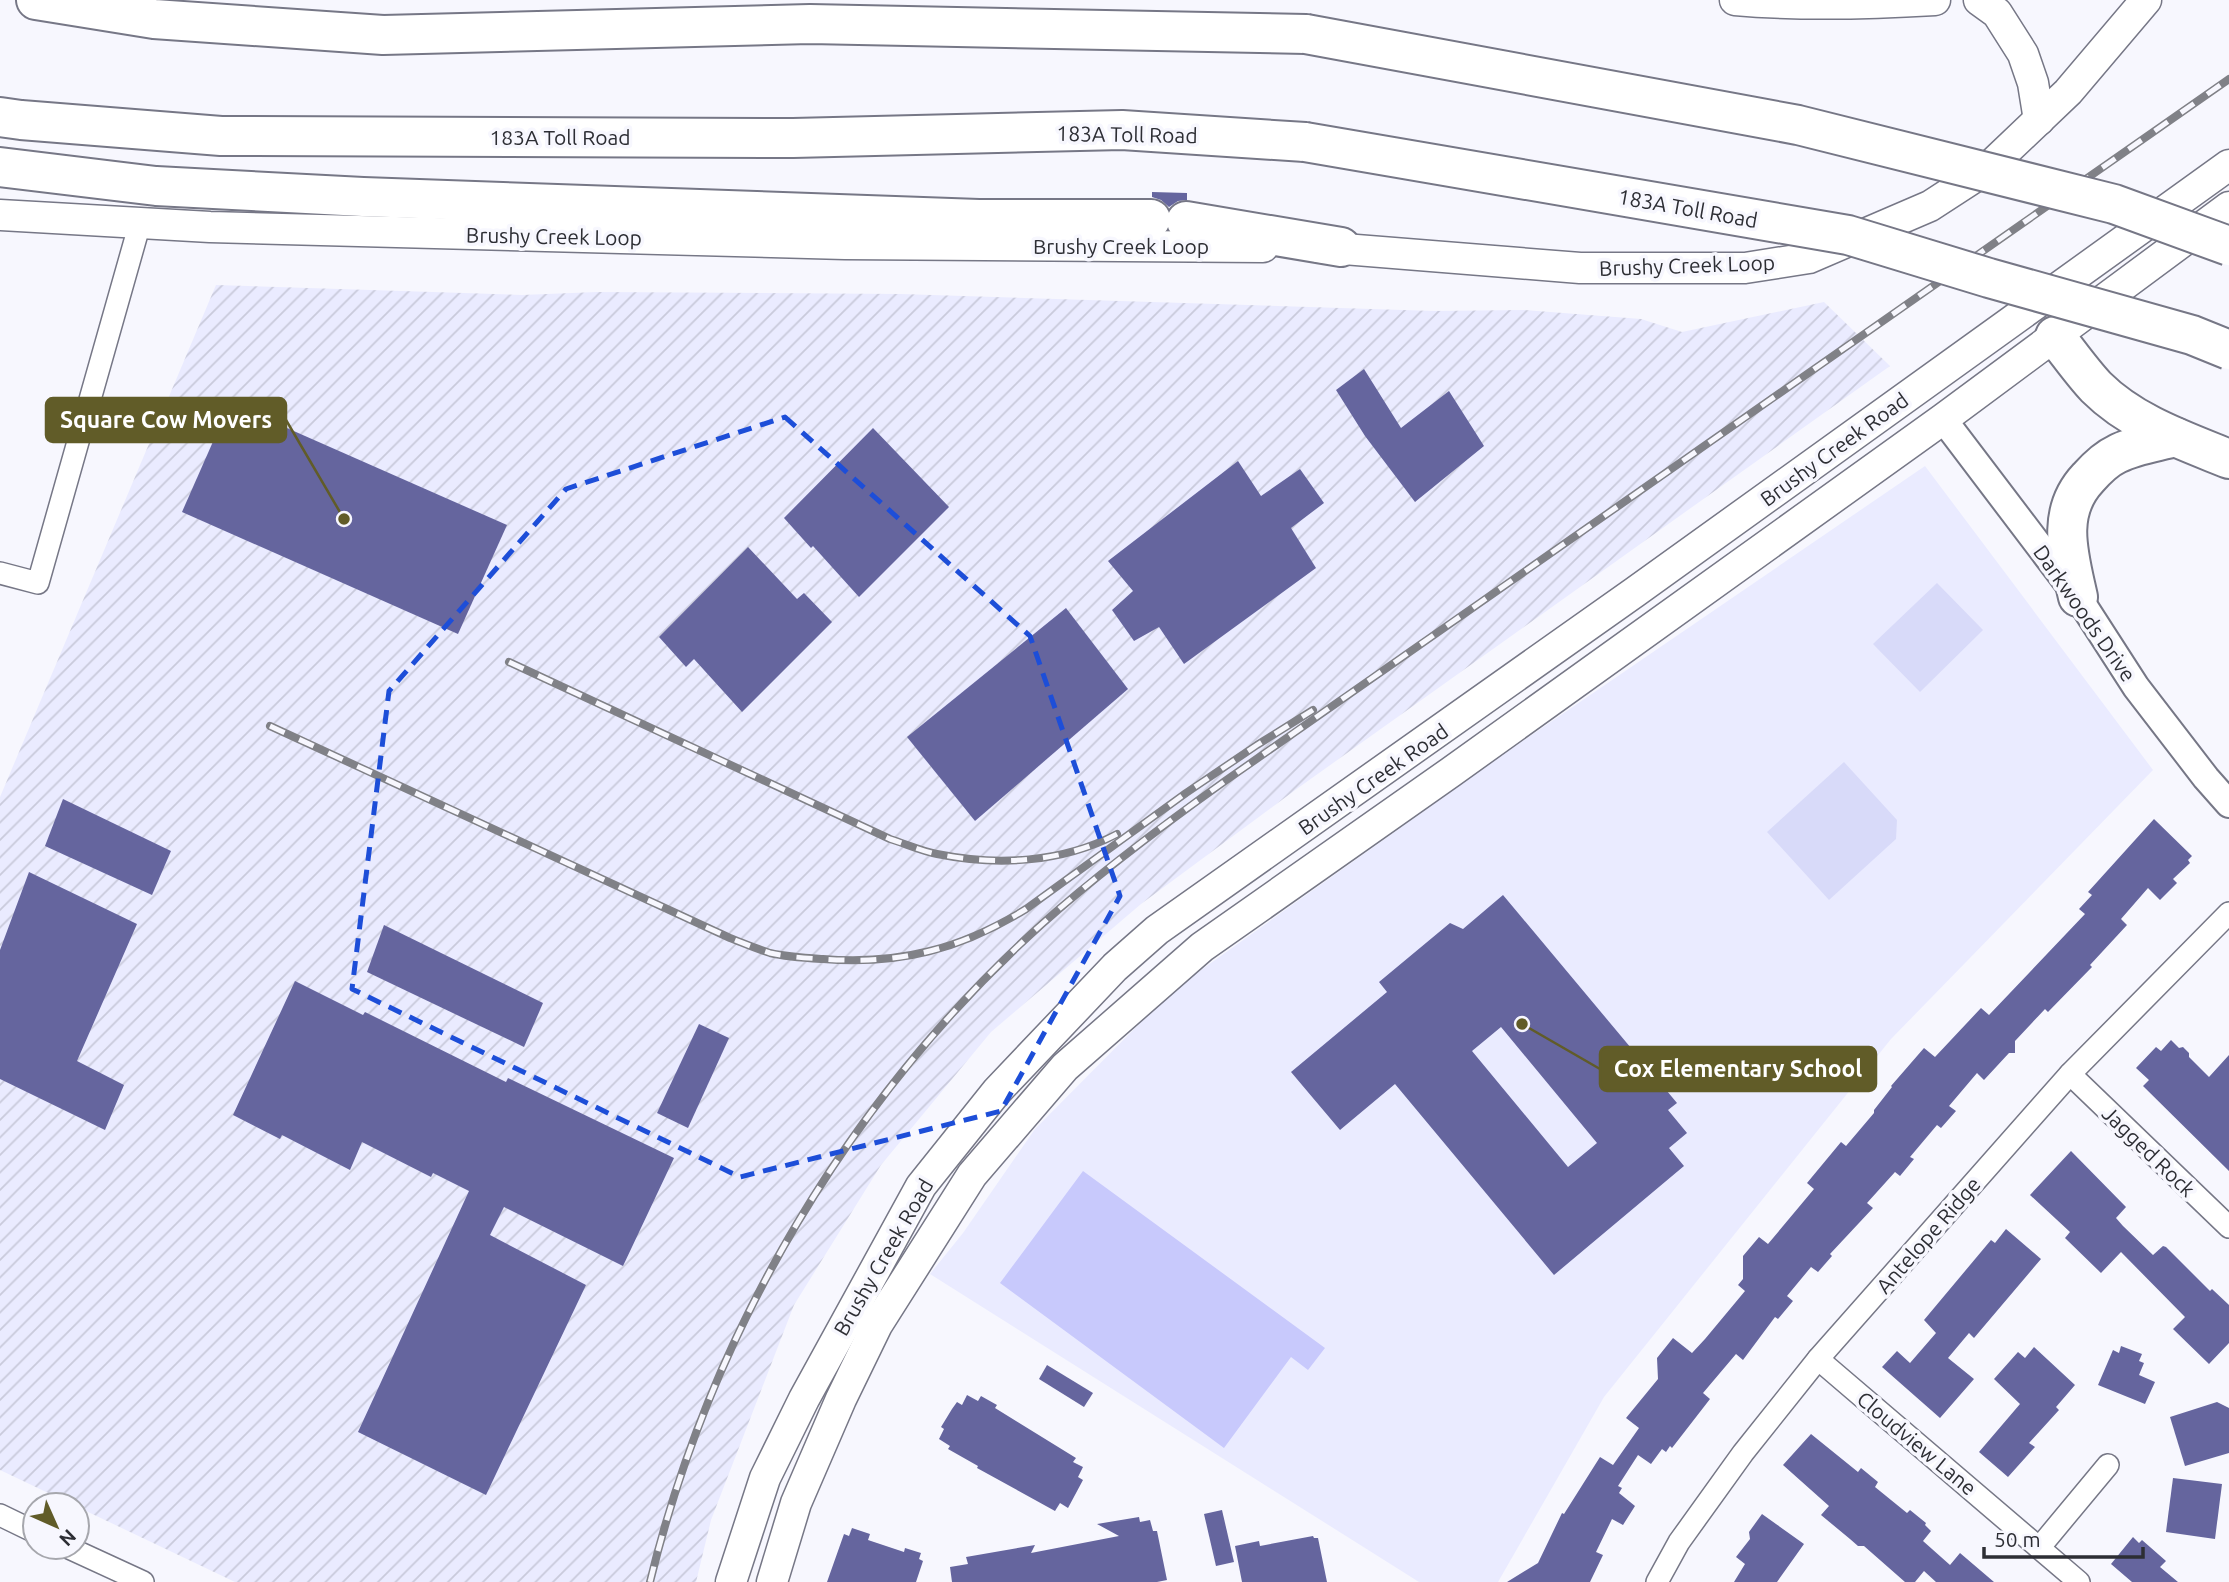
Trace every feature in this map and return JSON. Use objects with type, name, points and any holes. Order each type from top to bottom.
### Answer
[{"type":"highway","points":[[36,0],[154,19],[383,35],[810,24],[1306,34],[1798,125],[2114,204],[2229,246]]},
{"type":"highway","name":"183A Toll Road","points":[[0,117],[221,136],[793,138],[1122,130],[1305,142],[1847,235],[2192,335],[2229,349]]},
{"type":"highway","points":[[0,167],[156,186],[363,197],[979,219],[1168,220],[1341,247]]},
{"type":"highway","points":[[2049,328],[2095,386],[2126,413],[2229,459]]},
{"type":"highway","points":[[2078,597],[2069,555],[2066,520],[2076,490],[2098,467],[2117,454],[2175,437]]},
{"type":"main road","points":[[1735,0],[1874,4],[1935,0]]},
{"type":"main road","points":[[1979,0],[1997,13],[2022,54],[2033,83],[2039,120]]},
{"type":"main road","name":"Brushy Creek Loop","points":[[0,215],[211,228],[845,244],[1341,247],[1580,268],[1745,268],[1809,258],[1930,206],[1987,169],[2068,92],[2146,0]]},
{"type":"main road","name":"Brushy Creek Road","points":[[731,1582],[765,1478],[855,1302],[921,1186],[997,1091],[1115,967],[1157,930],[1635,592],[2229,165]]},
{"type":"main road","name":"Brushy Creek Road","points":[[772,1582],[796,1503],[841,1399],[877,1325],[972,1175],[1065,1067],[1202,947],[1943,419],[2049,328],[2229,207]]},
{"type":"main road","points":[[2049,328],[2126,259],[2152,221]]},
{"type":"main road","points":[[1875,419],[1911,412],[1943,419]]},
{"type":"main road","points":[[1151,991],[1148,976],[1152,963],[1169,948],[1217,911],[1597,647],[1635,592]]},
{"type":"street","points":[[0,573],[38,583],[141,223]]},
{"type":"street","name":"Darkwoods Drive","points":[[1943,419],[2078,597],[2136,687],[2206,779],[2229,804]]},
{"type":"street","name":"Antelope Ridge","points":[[1657,1582],[1679,1542],[1743,1453],[1818,1359],[2070,1074],[2229,913]]},
{"type":"street","name":"Jagged Rock","points":[[2070,1074],[2229,1227]]},
{"type":"street","name":"Cloudview Lane","points":[[1818,1359],[2080,1582]]},
{"type":"street","points":[[2039,1548],[2108,1465]]},
{"type":"street","points":[[0,1515],[21,1525]]},
{"type":"street","points":[[91,1558],[143,1582]]},
{"type":"highlighted area","points":[[785,417],[1030,636],[1120,896],[1001,1111],[740,1177],[352,989],[389,691],[566,489]]},
{"type":"shaded area","points":[[216,285],[522,295],[597,292],[901,294],[1434,311],[1524,310],[1641,319],[1682,332],[1824,302],[1890,366],[1298,788],[1141,904],[991,1032],[881,1165],[794,1305],[711,1520],[696,1582],[235,1582],[91,1513],[91,1491],[44,1491],[0,1470],[0,797]]},
{"type":"shaded area","points":[[1925,466],[2153,770],[1891,1039],[1604,1397],[1498,1582],[1419,1582],[930,1274],[963,1233],[1035,1129],[1180,985],[1514,747]]},
{"type":"shaded area","points":[[1937,583],[1983,630],[1920,692],[1873,644]]},
{"type":"shaded area","points":[[1844,762],[1897,820],[1896,839],[1829,900],[1767,832]]},
{"type":"water","points":[[1083,1171],[1325,1348],[1308,1370],[1291,1357],[1224,1448],[1000,1283]]},
{"type":"building","points":[[1152,192],[1187,193],[1187,200],[1178,201],[1169,207],[1152,197]]},
{"type":"building","points":[[1364,369],[1401,428],[1449,391],[1484,446],[1415,502],[1365,436],[1336,390]]},
{"type":"building","points":[[230,403],[507,525],[458,634],[182,512]]},
{"type":"building","points":[[873,428],[949,507],[859,597],[784,518]]},
{"type":"building","points":[[1238,461],[1261,496],[1300,469],[1324,503],[1291,528],[1316,568],[1184,664],[1159,627],[1134,641],[1112,610],[1133,591],[1108,561]]},
{"type":"building","points":[[748,547],[797,599],[804,593],[832,622],[742,712],[694,659],[686,667],[659,637]]},
{"type":"building","points":[[1066,608],[1128,689],[975,821],[907,737]]},
{"type":"building","points":[[63,799],[171,851],[152,895],[45,846]]},
{"type":"building","points":[[2154,819],[2192,856],[2188,860],[2190,863],[2173,879],[2177,883],[2160,900],[2148,888],[2121,919],[2127,925],[2090,965],[2092,967],[2048,1012],[2045,1009],[2015,1041],[2015,1053],[2009,1053],[1984,1080],[1977,1073],[1949,1106],[1956,1111],[1941,1128],[1937,1125],[1910,1157],[1914,1159],[1900,1176],[1895,1172],[1867,1203],[1873,1208],[1830,1254],[1832,1256],[1818,1272],[1811,1267],[1787,1296],[1793,1301],[1778,1319],[1775,1317],[1743,1360],[1736,1354],[1703,1393],[1710,1399],[1672,1448],[1670,1446],[1666,1452],[1662,1449],[1651,1464],[1638,1455],[1618,1486],[1622,1488],[1619,1493],[1635,1506],[1623,1525],[1612,1519],[1596,1552],[1603,1555],[1590,1582],[1507,1582],[1538,1563],[1562,1513],[1564,1514],[1600,1457],[1613,1465],[1639,1428],[1626,1418],[1658,1379],[1657,1358],[1673,1338],[1692,1353],[1705,1339],[1745,1291],[1738,1285],[1743,1279],[1743,1256],[1759,1237],[1768,1244],[1814,1189],[1807,1183],[1841,1142],[1846,1146],[1874,1113],[1891,1086],[1924,1048],[1935,1057],[1981,1008],[1989,1015],[2085,914],[2079,909],[2092,895],[2088,892]]},
{"type":"building","points":[[29,872],[137,924],[77,1061],[124,1085],[105,1130],[0,1079],[0,950]]},
{"type":"building","points":[[1503,895],[1677,1103],[1668,1110],[1687,1133],[1669,1148],[1684,1166],[1554,1275],[1395,1084],[1340,1130],[1291,1072],[1387,992],[1379,982],[1450,923],[1463,929]],"holes":[[[1501,1027],[1597,1143],[1568,1167],[1472,1051]]]},
{"type":"building","points":[[384,925],[543,1003],[524,1047],[367,972]]},
{"type":"building","points":[[295,981],[363,1015],[365,1012],[506,1082],[508,1078],[674,1158],[623,1266],[504,1207],[490,1235],[586,1285],[486,1495],[358,1432],[469,1191],[433,1173],[431,1177],[362,1142],[350,1170],[282,1135],[280,1139],[233,1115]]},
{"type":"building","points":[[699,1024],[729,1038],[688,1128],[657,1113]]},
{"type":"building","points":[[2171,1040],[2179,1048],[2183,1047],[2209,1077],[2229,1055],[2229,1171],[2143,1086],[2149,1080],[2136,1068],[2156,1047],[2161,1051]]},
{"type":"building","points":[[2071,1151],[2126,1207],[2116,1218],[2123,1226],[2153,1255],[2163,1246],[2166,1247],[2210,1291],[2212,1289],[2229,1305],[2229,1343],[2209,1364],[2173,1329],[2185,1317],[2121,1252],[2101,1273],[2065,1238],[2070,1232],[2030,1195]]},
{"type":"building","points":[[2006,1229],[2041,1259],[1974,1338],[1969,1333],[1948,1358],[1974,1379],[1940,1418],[1882,1367],[1897,1351],[1910,1363],[1936,1333],[1924,1320],[1991,1240],[1995,1243]]},
{"type":"building","points":[[2121,1346],[2142,1354],[2139,1361],[2144,1363],[2139,1375],[2155,1382],[2145,1404],[2098,1385],[2113,1350],[2119,1353]]},
{"type":"building","points":[[2034,1347],[2075,1385],[2056,1407],[2059,1410],[2029,1443],[2035,1447],[2008,1477],[1979,1452],[2020,1404],[1994,1379],[2018,1352],[2025,1358]]},
{"type":"building","points":[[1047,1365],[1093,1393],[1084,1407],[1039,1379]]},
{"type":"building","points":[[967,1395],[978,1401],[981,1396],[997,1405],[995,1408],[1076,1458],[1073,1462],[1083,1467],[1078,1477],[1083,1480],[1068,1508],[1060,1503],[1055,1511],[977,1468],[978,1466],[948,1449],[950,1446],[939,1439],[944,1429],[941,1427],[952,1409],[957,1402],[962,1405]]},
{"type":"building","points":[[2217,1402],[2229,1408],[2229,1453],[2185,1466],[2170,1417]]},
{"type":"building","points":[[1811,1434],[1858,1472],[1861,1468],[1878,1482],[1875,1487],[1907,1513],[1910,1510],[1926,1523],[1931,1531],[1923,1541],[1950,1565],[1960,1553],[1994,1582],[1936,1582],[1924,1571],[1915,1582],[1905,1582],[1864,1546],[1858,1546],[1821,1515],[1829,1506],[1783,1465]]},
{"type":"building","points":[[2173,1478],[2222,1484],[2215,1539],[2166,1532]]},
{"type":"building","points":[[1222,1510],[1234,1562],[1216,1566],[1204,1514]]},
{"type":"building","points":[[1762,1514],[1804,1544],[1777,1582],[1734,1582],[1745,1564],[1736,1557],[1750,1539],[1749,1532]]},
{"type":"building","points":[[1139,1517],[1140,1522],[1150,1520],[1153,1531],[1157,1531],[1167,1580],[952,1582],[950,1567],[968,1564],[966,1557],[1035,1545],[1031,1553],[1119,1536],[1097,1524]]},
{"type":"building","points":[[852,1528],[870,1534],[868,1540],[904,1552],[905,1548],[921,1553],[919,1559],[923,1561],[916,1582],[827,1582],[844,1534],[849,1536]]},
{"type":"building","points":[[1313,1536],[1318,1538],[1327,1582],[1242,1582],[1235,1546],[1259,1541],[1260,1546]]},
{"type":"building","points":[[2133,1537],[2139,1543],[2142,1540],[2166,1561],[2160,1567],[2178,1582],[2132,1582],[2111,1564]]},
{"type":"railway","points":[[650,1582],[676,1489],[710,1398],[750,1309],[797,1224],[850,1142],[908,1064],[973,992],[1042,924],[1132,850],[1225,781],[2229,79]]},
{"type":"railway","points":[[509,662],[890,839],[925,851],[983,860],[1029,859],[1074,851],[1117,834]]},
{"type":"railway","points":[[270,726],[730,938],[776,954],[851,960],[878,959],[929,951],[978,935],[1002,923],[1026,909],[1186,793],[1313,710]]},
{"type":"place","name":"Square Cow Movers","points":[[344,519]]},
{"type":"place","name":"Cox Elementary School","points":[[1522,1024]]}]
